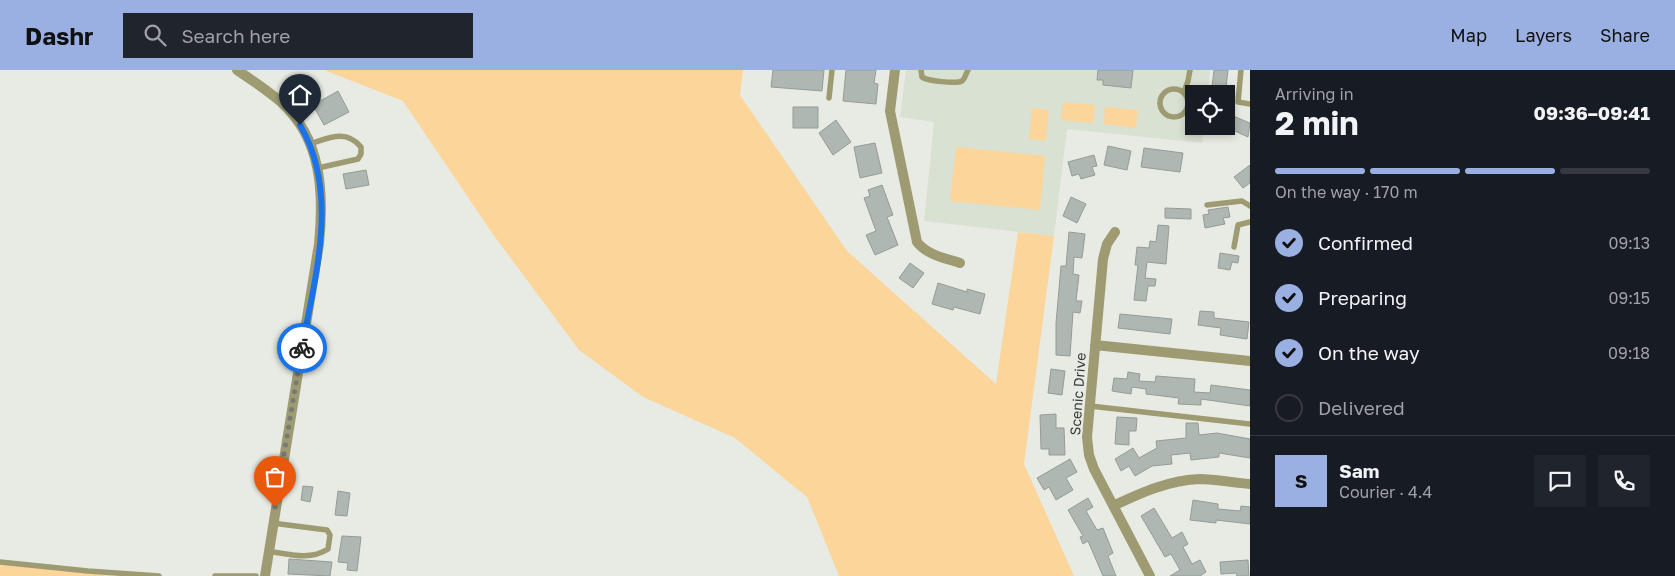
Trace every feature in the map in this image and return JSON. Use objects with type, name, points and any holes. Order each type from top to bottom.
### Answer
[{"type":"street","points":[[237,70],[286,106],[300,125],[310,144],[318,168],[322,208],[319,244],[264,576]]},
{"type":"street","points":[[895,70],[890,111],[917,242],[929,252],[960,263]]},
{"type":"street","name":"Scenic Drive","points":[[1115,232],[1107,244],[1103,259],[1087,437],[1089,455],[1094,469],[1150,576]]},
{"type":"street","points":[[1096,345],[1250,361]]},
{"type":"street","points":[[1114,505],[1145,491],[1178,482],[1200,479],[1250,484]]},
{"type":"lane","points":[[829,98],[832,70]]},
{"type":"lane","points":[[921,70],[922,77],[927,80],[958,82],[964,78],[968,70]]},
{"type":"lane","points":[[1184,92],[1171,89],[1164,93],[1160,106],[1164,113],[1177,117],[1185,112],[1188,100],[1184,92],[1190,70]]},
{"type":"lane","points":[[1241,70],[1238,102],[1250,104]]},
{"type":"lane","points":[[310,144],[336,136],[346,136],[356,141],[361,147],[361,154],[358,159],[318,168]]},
{"type":"lane","points":[[1207,205],[1242,201],[1250,206]]},
{"type":"lane","points":[[1234,247],[1238,225],[1250,222]]},
{"type":"lane","points":[[1090,406],[1250,424]]},
{"type":"lane","points":[[268,551],[304,556],[319,555],[328,549],[330,535],[327,530],[272,523]]},
{"type":"lane","points":[[0,562],[88,572],[159,576]]},
{"type":"lane","points":[[215,576],[256,576]]},
{"type":"shaded area","points":[[324,70],[743,70],[740,95],[847,251],[996,384],[1018,232],[1054,236],[1024,464],[1074,576],[839,576],[807,497],[735,438],[643,397],[579,350],[492,233],[403,101]]},
{"type":"shaded area","points":[[906,70],[1210,70],[1209,85],[1185,85],[1185,135],[1203,135],[1202,143],[1067,129],[1054,236],[924,221],[934,122],[900,117]]},
{"type":"shaded area","points":[[1063,102],[1095,105],[1093,123],[1061,120]]},
{"type":"shaded area","points":[[1105,107],[1138,110],[1136,128],[1104,124]]},
{"type":"shaded area","points":[[1032,108],[1049,110],[1046,141],[1029,139]]},
{"type":"shaded area","points":[[956,147],[1045,156],[1040,210],[950,201]]},
{"type":"shaded area","points":[[0,563],[112,576],[0,576]]},
{"type":"building","points":[[773,70],[824,70],[822,91],[771,87]]},
{"type":"building","points":[[846,70],[876,70],[874,83],[878,84],[876,104],[843,101]]},
{"type":"building","points":[[1098,70],[1133,70],[1131,88],[1103,85],[1103,80],[1097,80]]},
{"type":"building","points":[[1214,70],[1228,70],[1226,85],[1212,85]]},
{"type":"building","points":[[338,91],[349,112],[324,125],[313,105]]},
{"type":"building","points":[[793,107],[818,107],[818,128],[793,128]]},
{"type":"building","points":[[1235,117],[1250,123],[1248,137],[1235,131]]},
{"type":"building","points":[[836,120],[851,142],[833,155],[819,133]]},
{"type":"building","points":[[875,143],[882,173],[860,178],[854,147]]},
{"type":"building","points":[[1108,146],[1131,151],[1127,170],[1104,165]]},
{"type":"building","points":[[1144,148],[1183,153],[1180,172],[1141,167]]},
{"type":"building","points":[[1094,155],[1097,166],[1092,167],[1095,175],[1081,179],[1079,174],[1072,176],[1068,162]]},
{"type":"building","points":[[1250,165],[1250,183],[1243,188],[1234,177]]},
{"type":"building","points":[[366,170],[369,185],[346,189],[343,174]]},
{"type":"building","points":[[882,185],[893,215],[887,217],[898,245],[875,255],[866,235],[876,231],[864,198],[870,196],[868,190]]},
{"type":"building","points":[[1071,197],[1086,204],[1077,223],[1063,216]]},
{"type":"building","points":[[1228,207],[1230,217],[1223,218],[1225,224],[1205,228],[1203,215],[1209,214],[1208,210]]},
{"type":"building","points":[[1165,208],[1191,209],[1191,219],[1165,218]]},
{"type":"building","points":[[1158,225],[1169,226],[1166,264],[1147,262],[1145,278],[1156,279],[1155,286],[1148,286],[1146,301],[1134,300],[1138,265],[1135,265],[1137,247],[1149,248],[1150,241],[1156,242]]},
{"type":"building","points":[[1069,232],[1085,234],[1082,258],[1074,257],[1073,274],[1079,275],[1076,301],[1082,301],[1080,313],[1073,312],[1070,356],[1056,355],[1056,323],[1061,266],[1066,266]]},
{"type":"building","points":[[1220,253],[1239,256],[1238,263],[1232,262],[1230,270],[1218,268]]},
{"type":"building","points":[[910,263],[924,273],[913,288],[899,278]]},
{"type":"building","points":[[938,283],[967,292],[967,289],[985,294],[980,314],[954,307],[953,310],[932,304]]},
{"type":"building","points":[[1200,311],[1214,312],[1214,318],[1249,322],[1247,339],[1220,335],[1221,328],[1198,325]]},
{"type":"building","points":[[1120,314],[1172,319],[1170,334],[1118,328]]},
{"type":"building","points":[[1051,369],[1065,371],[1062,395],[1048,393]]},
{"type":"building","points":[[1128,372],[1140,374],[1139,381],[1155,382],[1156,376],[1195,379],[1194,392],[1210,393],[1211,385],[1250,390],[1250,406],[1201,399],[1201,405],[1178,404],[1179,398],[1146,394],[1146,389],[1132,387],[1131,394],[1112,391],[1114,378],[1127,379]]},
{"type":"building","points":[[1056,414],[1056,428],[1064,428],[1065,455],[1049,455],[1049,449],[1041,449],[1040,415]]},
{"type":"building","points":[[1117,417],[1137,418],[1136,431],[1129,431],[1129,445],[1115,444]]},
{"type":"building","points":[[1186,423],[1198,423],[1199,435],[1217,433],[1250,439],[1250,458],[1219,453],[1219,457],[1191,460],[1190,453],[1171,455],[1172,464],[1152,466],[1135,476],[1129,466],[1121,471],[1115,459],[1133,448],[1139,458],[1157,448],[1156,441],[1186,438]]},
{"type":"building","points":[[1070,459],[1077,472],[1066,478],[1073,490],[1056,500],[1049,487],[1044,490],[1037,478]]},
{"type":"building","points":[[303,486],[313,487],[310,502],[301,500]]},
{"type":"building","points":[[338,491],[350,493],[347,516],[335,515]]},
{"type":"building","points":[[1088,498],[1093,507],[1086,511],[1097,530],[1103,528],[1113,553],[1108,556],[1116,576],[1103,576],[1088,541],[1083,544],[1080,537],[1083,536],[1068,510]]},
{"type":"building","points":[[1193,500],[1218,504],[1218,509],[1240,511],[1241,506],[1250,507],[1250,524],[1216,520],[1216,523],[1190,520]]},
{"type":"building","points":[[1154,508],[1172,538],[1182,532],[1188,544],[1183,547],[1192,564],[1200,560],[1206,572],[1200,576],[1170,576],[1180,570],[1171,554],[1165,557],[1141,516]]},
{"type":"building","points":[[342,536],[361,537],[357,571],[347,570],[348,563],[338,562]]},
{"type":"building","points":[[289,559],[332,562],[330,576],[288,574]]},
{"type":"building","points":[[1248,560],[1249,576],[1237,576],[1236,573],[1221,574],[1220,562]]},
{"type":"way so far","points":[[275,507],[302,348]]},
{"type":"route","points":[[300,125],[316,158],[321,182],[322,208],[319,244],[302,348]]}]
